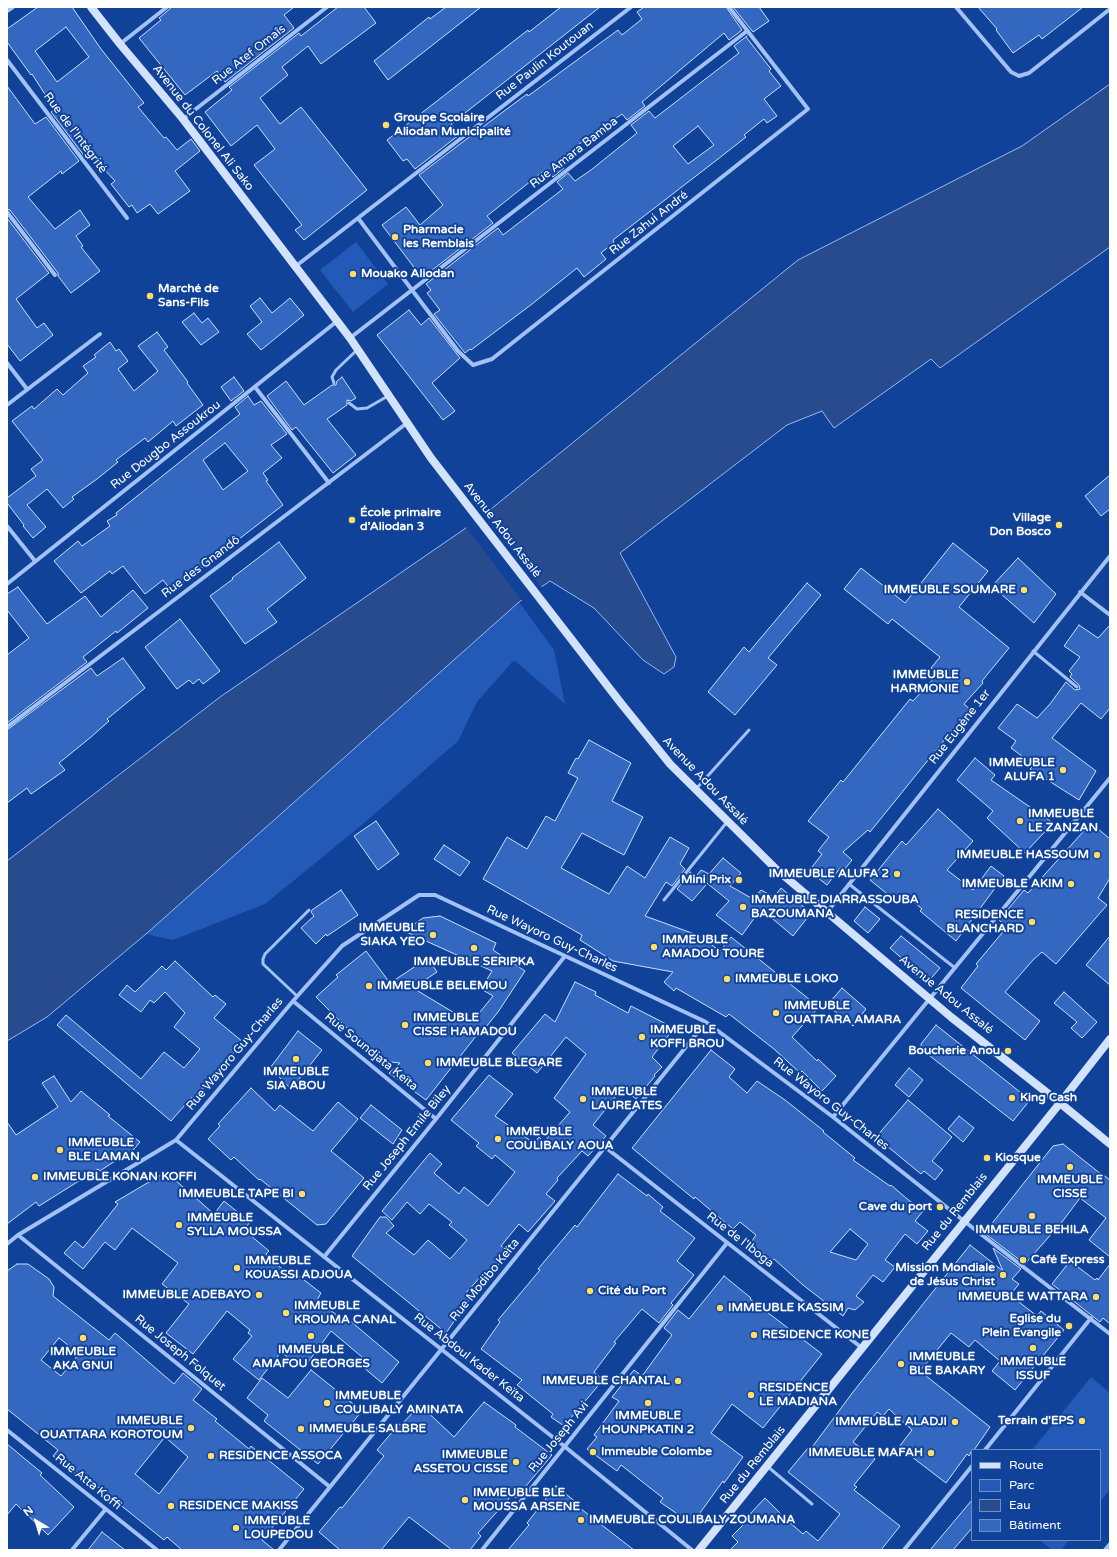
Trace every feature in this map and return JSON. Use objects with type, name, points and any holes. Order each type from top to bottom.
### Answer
[{"type":"street","points":[[7,11],[13,7]]},
{"type":"street","name":"Avenue du Colonel Ali Sako","points":[[90,7],[183,119],[296,266],[336,322]]},
{"type":"street","points":[[120,44],[168,7]]},
{"type":"street","name":"Rue Atef Omaîs","points":[[183,119],[328,7]]},
{"type":"street","name":"Rue Paulin Koutouan","points":[[296,266],[631,7]]},
{"type":"street","name":"Rue Zahui André","points":[[412,290],[458,351],[473,366],[492,359],[808,110],[729,7]]},
{"type":"street","points":[[956,7],[1011,72],[1019,76],[1029,73],[1110,9]]},
{"type":"street","name":"Rue Amara Bamba","points":[[350,338],[747,31]]},
{"type":"street","name":"Rue de l'Intégrité","points":[[7,60],[127,218]]},
{"type":"street","points":[[7,212],[55,275]]},
{"type":"street","points":[[358,218],[412,290]]},
{"type":"street","name":"Avenue Adou Assalé","points":[[336,322],[350,338],[431,458],[620,702],[670,764],[776,869],[930,999],[1110,1144]]},
{"type":"street","name":"Rue Dougbo Assoukrou","points":[[7,584],[336,322]]},
{"type":"street","points":[[7,405],[100,334]]},
{"type":"street","points":[[7,363],[27,389]]},
{"type":"street","points":[[255,387],[329,483]]},
{"type":"street","name":"Rue des Gnandô","points":[[7,727],[407,423]]},
{"type":"street","points":[[7,526],[35,561]]},
{"type":"street","name":"Rue Eugène 1er","points":[[827,912],[1110,556]]},
{"type":"street","points":[[1080,592],[1110,615]]},
{"type":"street","points":[[833,1117],[1110,778]]},
{"type":"street","name":"Rue Wayoro Guy-Charles","points":[[7,1244],[18,1235],[176,1140],[293,1000],[342,946],[419,895],[435,895],[706,1022],[833,1117],[1110,1334]]},
{"type":"street","name":"Rue Joseph Emile Biley","points":[[324,1257],[565,956]]},
{"type":"street","name":"Rue Soundjata Keïta","points":[[293,1000],[436,1119]]},
{"type":"street","name":"Rue Modibo Keïta","points":[[279,1550],[706,1022]]},
{"type":"street","name":"Rue du Remblais","points":[[699,1550],[1110,1039]]},
{"type":"street","name":"Rue Abdoul Kader Keïta","points":[[176,1140],[564,1446],[692,1550]]},
{"type":"street","name":"Rue de l'Iboga","points":[[605,1147],[862,1348]]},
{"type":"street","name":"Rue Joseph Folquet","points":[[18,1235],[330,1486]]},
{"type":"street","name":"Rue Joseph Avi","points":[[482,1550],[727,1243]]},
{"type":"street","points":[[985,1449],[1091,1318]]},
{"type":"street","name":"Rue Atta Koffi","points":[[7,1430],[105,1510],[157,1550]]},
{"type":"street","points":[[904,1550],[971,1467]]},
{"type":"street","points":[[72,1550],[105,1510]]},
{"type":"street","points":[[1105,1550],[1110,1544]]},
{"type":"lane","points":[[334,383],[332,377],[336,370],[357,350]]},
{"type":"lane","points":[[348,403],[357,408],[367,408],[388,396]]},
{"type":"lane","points":[[1033,651],[1077,687]]},
{"type":"lane","points":[[695,790],[749,730]]},
{"type":"lane","points":[[664,900],[727,822]]},
{"type":"lane","points":[[849,884],[955,968]]},
{"type":"lane","points":[[297,996],[263,964],[263,959],[265,954],[309,910]]},
{"type":"lane","points":[[768,1466],[812,1504]]},
{"type":"green space","points":[[356,242],[388,284],[353,312],[320,270]]},
{"type":"green space","points":[[519,602],[554,650],[565,704],[514,660],[477,702],[458,741],[363,824],[265,904],[173,940],[146,934]]},
{"type":"green space","name":"Terrain d'EPS","points":[[1091,1377],[1110,1393],[1110,1489],[1101,1501],[1101,1449],[1033,1449]]},
{"type":"green space","points":[[1041,1541],[1068,1541],[1061,1550],[1052,1550]]},
{"type":"water","points":[[1110,84],[1110,247],[940,368],[931,359],[834,428],[822,411],[787,425],[620,553],[676,657],[674,667],[664,674],[643,660],[594,608],[550,581],[519,602],[146,934],[47,1017],[7,1041],[7,861],[220,697],[463,530],[491,509],[798,260],[1022,146]]},
{"type":"pier","points":[[484,511],[543,589],[523,602],[465,526]]},
{"type":"building","points":[[38,7],[72,7],[101,49],[144,103],[138,107],[164,138],[166,137],[177,150],[191,139],[200,151],[175,171],[190,191],[158,214],[150,204],[137,213],[132,205],[129,207],[111,184],[115,181],[90,154],[85,157],[51,112],[55,110],[32,74],[31,75],[7,42],[7,29]],"holes":[[[66,27],[89,57],[57,82],[35,51]]]},
{"type":"building","points":[[172,7],[294,7],[284,15],[294,28],[225,82],[217,71],[185,95],[139,38],[161,20],[159,18]]},
{"type":"building","points":[[338,7],[364,7],[376,23],[321,64],[308,46],[282,67],[288,75],[260,98],[280,124],[301,107],[367,190],[304,240],[295,230],[302,225],[254,165],[275,149],[257,125],[231,146],[205,112],[232,90],[229,87],[299,33],[301,36]]},
{"type":"building","points":[[446,7],[481,7],[388,80],[374,61],[429,17],[430,19]]},
{"type":"building","points":[[561,7],[600,7],[451,124],[459,135],[415,169],[407,159],[403,161],[387,140],[528,30],[529,32]]},
{"type":"building","points":[[644,7],[726,7],[742,30],[729,40],[724,33],[642,102],[645,106],[627,120],[622,114],[608,124],[607,122],[558,161],[564,168],[553,177],[546,169],[487,216],[493,223],[422,278],[382,225],[406,207],[420,225],[443,205],[419,175],[527,94],[528,96],[618,30],[622,35],[642,19],[637,12]]},
{"type":"building","points":[[733,7],[759,7],[769,21],[753,32]]},
{"type":"building","points":[[978,7],[1083,7],[1042,39],[1039,35],[1013,53],[996,30],[997,29]]},
{"type":"building","points":[[747,36],[746,37],[771,69],[769,71],[781,86],[764,99],[777,116],[767,123],[764,119],[744,135],[746,137],[613,240],[614,242],[601,253],[606,259],[584,277],[577,268],[532,304],[465,353],[434,314],[440,310],[427,293],[431,290],[426,284],[498,228],[503,235],[563,189],[557,182],[568,173],[575,181],[591,170],[637,133],[631,125],[649,111],[655,118],[739,53],[734,46]],"holes":[[[698,126],[714,145],[688,164],[673,146]]]},
{"type":"building","points":[[7,86],[35,124],[46,117],[79,161],[62,174],[61,171],[28,197],[55,229],[80,210],[90,225],[76,236],[83,246],[81,247],[100,271],[71,293],[58,276],[58,273],[10,210],[7,209]]},
{"type":"building","points":[[7,218],[49,273],[16,299],[37,328],[44,323],[53,335],[20,361],[7,344]]},
{"type":"building","points":[[260,298],[272,313],[290,298],[304,315],[261,350],[247,334],[262,322],[250,306]]},
{"type":"building","points":[[409,310],[421,325],[429,318],[460,358],[432,383],[455,411],[443,420],[377,335]]},
{"type":"building","points":[[194,313],[202,323],[208,318],[219,332],[201,345],[182,322]]},
{"type":"building","points":[[157,332],[168,347],[164,350],[203,405],[176,426],[173,421],[148,442],[145,438],[116,460],[118,462],[97,479],[72,497],[74,499],[63,508],[47,489],[27,505],[46,527],[33,538],[7,503],[7,498],[36,476],[31,469],[43,460],[12,421],[32,406],[34,409],[57,389],[63,395],[88,373],[83,366],[96,357],[94,355],[110,342],[116,351],[119,349],[128,361],[118,369],[134,391],[158,371],[138,346]]},
{"type":"building","points":[[234,377],[244,391],[231,401],[221,387]]},
{"type":"building","points":[[342,377],[356,398],[351,401],[347,400],[347,405],[327,419],[356,455],[333,473],[296,427],[292,430],[267,396],[286,381],[304,405],[332,385],[336,385],[337,381]]},
{"type":"building","points":[[248,396],[254,405],[261,401],[287,434],[271,445],[282,458],[263,473],[268,480],[266,481],[283,505],[181,584],[183,586],[173,593],[163,580],[145,594],[123,566],[112,574],[110,571],[81,593],[54,561],[78,541],[82,546],[110,526],[107,521],[117,515],[116,513],[240,414],[235,407]],"holes":[[[225,443],[248,471],[223,490],[203,460]]]},
{"type":"building","points":[[1110,475],[1110,509],[1101,516],[1085,496]]},
{"type":"building","points":[[279,542],[306,578],[267,609],[277,622],[245,644],[210,596]]},
{"type":"building","points":[[953,543],[988,571],[959,607],[1009,648],[982,681],[983,683],[964,704],[973,712],[957,730],[954,728],[870,832],[868,830],[843,852],[852,860],[844,870],[841,867],[827,885],[809,871],[822,854],[818,851],[829,837],[808,821],[841,780],[843,782],[910,699],[913,701],[939,673],[931,668],[940,657],[892,619],[888,624],[844,589],[861,568],[905,603]]},
{"type":"building","name":"IMMEUBLE SOUMARE","points":[[1018,558],[1056,594],[1034,623],[992,586]]},
{"type":"building","points":[[807,583],[821,595],[768,658],[777,665],[735,715],[708,692],[744,647],[749,652]]},
{"type":"building","points":[[18,587],[47,624],[85,596],[101,617],[133,590],[148,608],[117,633],[116,631],[83,657],[87,662],[7,723],[7,655],[29,638],[7,610],[7,594]]},
{"type":"building","points":[[180,619],[220,671],[203,684],[199,679],[193,684],[189,680],[177,689],[145,647]]},
{"type":"building","points":[[1079,625],[1098,638],[1110,625],[1110,708],[1101,719],[1081,703],[1052,738],[1096,771],[1079,800],[1030,769],[1034,765],[1011,748],[1016,741],[998,728],[1017,704],[1037,718],[1050,704],[1066,682],[1075,690],[1080,689],[1079,685],[1070,677],[1072,674],[1069,671],[1080,657],[1064,646]]},
{"type":"building","points":[[123,658],[145,688],[107,719],[109,721],[59,763],[65,770],[31,794],[27,788],[7,803],[7,730],[91,668],[97,676]]},
{"type":"building","points":[[589,740],[631,763],[612,801],[643,817],[624,855],[582,833],[561,868],[609,894],[627,866],[645,878],[670,837],[689,848],[680,864],[685,869],[672,886],[666,882],[645,916],[700,936],[720,951],[731,937],[819,1007],[792,1037],[817,1061],[818,1059],[836,1076],[822,1091],[802,1071],[800,1073],[774,1049],[729,1014],[726,1017],[676,988],[674,991],[664,982],[673,972],[613,961],[580,940],[582,935],[483,879],[507,837],[527,849],[546,816],[555,821],[578,778],[568,773],[576,758],[578,759]]},
{"type":"building","name":"IMMEUBLE LE ZANZAN","points":[[975,758],[995,775],[991,780],[1053,823],[1025,853],[987,818],[993,811],[957,780]]},
{"type":"building","points":[[938,809],[973,841],[947,870],[973,890],[991,866],[1004,876],[956,941],[920,911],[922,909],[903,893],[896,901],[870,880],[902,841],[906,845]]},
{"type":"building","points":[[376,821],[399,854],[378,870],[354,836]]},
{"type":"building","points":[[1091,823],[1110,839],[1110,878],[1098,898],[1107,905],[1056,964],[1042,952],[1005,992],[1040,1021],[1025,1040],[961,988],[978,966],[976,964],[1007,927],[999,920],[1024,890],[1028,893]]},
{"type":"building","points":[[444,845],[470,862],[460,876],[434,859]]},
{"type":"building","points":[[723,858],[741,873],[730,886],[753,899],[761,890],[774,897],[781,888],[811,913],[793,936],[761,909],[742,935],[716,915],[729,901],[697,875],[701,870],[709,874]]},
{"type":"building","points":[[690,872],[706,885],[692,901],[677,889]]},
{"type":"building","points":[[341,890],[358,915],[327,936],[326,934],[316,944],[301,928],[314,916],[311,912],[312,910]]},
{"type":"building","points":[[865,907],[880,919],[868,933],[854,921]]},
{"type":"building","points":[[440,916],[496,943],[493,950],[525,971],[498,1012],[482,1032],[480,1031],[426,1100],[389,1073],[400,1063],[380,1061],[316,997],[338,977],[336,975],[366,951],[390,983],[428,958],[437,972],[413,988],[471,1023],[493,996],[481,989],[492,971],[404,931],[423,918]]},
{"type":"building","points":[[901,936],[940,968],[926,984],[911,972],[914,969],[890,948]]},
{"type":"building","points":[[1110,936],[1110,985],[1086,965]]},
{"type":"building","points":[[175,961],[213,997],[215,995],[226,1004],[214,1018],[243,1042],[194,1099],[192,1097],[171,1121],[57,1025],[66,1015],[141,1079],[164,1052],[184,1068],[200,1049],[174,1027],[185,1013],[165,992],[154,1003],[150,1000],[141,1012],[119,995],[127,985],[135,992],[162,966],[166,970]]},
{"type":"building","points":[[575,982],[596,992],[595,995],[628,1013],[631,1006],[674,1028],[652,1057],[662,1067],[636,1099],[625,1090],[619,1097],[617,1095],[593,1125],[606,1136],[588,1156],[582,1151],[557,1178],[558,1180],[546,1194],[555,1201],[528,1232],[519,1224],[501,1246],[509,1252],[488,1278],[483,1274],[464,1295],[469,1300],[446,1333],[352,1256],[380,1217],[386,1217],[394,1226],[386,1233],[414,1255],[428,1240],[450,1259],[467,1240],[449,1225],[452,1222],[429,1204],[420,1214],[407,1202],[392,1220],[382,1211],[430,1153],[442,1164],[434,1173],[459,1194],[464,1187],[488,1206],[515,1172],[495,1155],[492,1159],[476,1146],[479,1143],[451,1120],[489,1075],[513,1094],[495,1116],[534,1143],[539,1137],[544,1142],[570,1112],[554,1098],[586,1054],[566,1037],[537,1073],[512,1053],[545,1014],[555,1022]]},
{"type":"building","points":[[842,988],[866,1009],[853,1026],[832,1009],[829,1003]]},
{"type":"building","points":[[1064,992],[1097,1022],[1082,1038],[1071,1028],[1077,1022],[1054,1003]]},
{"type":"building","points":[[936,1025],[1030,1100],[1013,1121],[921,1049],[921,1044]]},
{"type":"building","name":"IMMEUBLE SIA ABOU","points":[[298,1031],[322,1050],[291,1089],[270,1068]]},
{"type":"building","points":[[711,1050],[735,1069],[729,1077],[747,1093],[757,1081],[785,1100],[824,1131],[823,1132],[855,1158],[853,1160],[890,1186],[891,1185],[923,1211],[915,1221],[928,1231],[917,1244],[905,1234],[885,1260],[895,1267],[883,1282],[873,1275],[856,1296],[864,1302],[855,1310],[848,1308],[843,1316],[803,1285],[774,1259],[772,1260],[750,1244],[756,1235],[740,1222],[733,1229],[632,1148]],"holes":[[[850,1229],[868,1244],[856,1260],[830,1252]]]},
{"type":"building","points":[[909,1068],[923,1080],[909,1097],[895,1085]]},
{"type":"building","points":[[54,1076],[71,1102],[81,1091],[110,1115],[108,1116],[140,1142],[129,1155],[127,1153],[100,1171],[98,1169],[39,1206],[36,1202],[7,1224],[7,1122],[16,1135],[58,1107],[42,1083]]},
{"type":"building","points":[[251,1088],[275,1111],[280,1105],[313,1131],[338,1102],[358,1119],[331,1151],[364,1178],[326,1224],[317,1225],[260,1179],[259,1180],[234,1157],[231,1160],[208,1139],[220,1126],[218,1124]]},
{"type":"building","points":[[908,1100],[952,1137],[932,1161],[943,1170],[935,1180],[924,1171],[921,1174],[876,1137]]},
{"type":"building","points":[[371,1105],[402,1130],[393,1144],[360,1118]]},
{"type":"building","points":[[959,1116],[974,1128],[963,1142],[948,1129]]},
{"type":"building","points":[[1063,1144],[1110,1180],[1110,1257],[1089,1240],[1106,1218],[1080,1198],[1062,1222],[1025,1264],[987,1235],[986,1231],[1053,1146]]},
{"type":"building","points":[[166,1172],[214,1214],[224,1201],[250,1222],[244,1230],[269,1251],[266,1254],[292,1278],[295,1273],[321,1293],[317,1300],[346,1322],[348,1319],[399,1362],[382,1383],[363,1367],[368,1362],[331,1331],[303,1369],[281,1352],[259,1380],[233,1359],[252,1336],[248,1333],[250,1330],[227,1311],[193,1354],[166,1333],[189,1304],[162,1284],[178,1263],[132,1228],[115,1250],[105,1242],[83,1269],[64,1253],[75,1241],[83,1248],[118,1204],[115,1202]]},
{"type":"building","points":[[618,1174],[647,1196],[648,1194],[663,1207],[660,1211],[695,1238],[677,1261],[694,1275],[671,1303],[673,1305],[659,1323],[642,1309],[614,1342],[616,1343],[594,1372],[603,1380],[564,1426],[551,1417],[553,1414],[517,1385],[522,1380],[481,1349],[500,1322],[498,1320],[575,1225],[577,1227]]},
{"type":"building","points":[[970,1245],[1003,1271],[993,1248],[1021,1269],[1012,1279],[1019,1284],[1010,1295],[1037,1316],[1041,1311],[1064,1330],[1015,1390],[992,1371],[1000,1361],[975,1340],[969,1347],[951,1333],[920,1371],[990,1427],[975,1449],[971,1449],[969,1456],[967,1454],[946,1483],[899,1447],[912,1430],[889,1409],[883,1416],[877,1412],[853,1442],[875,1459],[854,1485],[857,1487],[854,1490],[900,1526],[881,1550],[730,1550],[738,1542],[732,1536],[751,1517],[749,1515],[765,1498],[780,1514],[803,1534],[806,1531],[818,1541],[840,1514],[788,1472],[808,1448],[810,1450],[853,1392]]},
{"type":"building","points":[[1070,1261],[1095,1280],[1097,1278],[1098,1280],[1110,1264],[1110,1324],[1103,1318],[1100,1322],[1052,1284]]},
{"type":"building","points":[[17,1264],[28,1264],[49,1279],[54,1287],[53,1296],[109,1340],[115,1333],[174,1384],[183,1373],[202,1389],[193,1400],[217,1419],[215,1421],[249,1449],[251,1446],[304,1489],[262,1540],[274,1550],[182,1550],[167,1537],[164,1540],[83,1475],[80,1478],[53,1456],[58,1450],[7,1409],[7,1271]],"holes":[[[59,1338],[79,1354],[61,1376],[41,1360]],[[165,1437],[188,1457],[159,1494],[135,1474]]]},
{"type":"building","points":[[724,1276],[751,1298],[750,1299],[822,1354],[763,1428],[732,1404],[711,1433],[743,1457],[724,1483],[723,1481],[692,1524],[660,1502],[663,1498],[621,1465],[617,1471],[587,1449],[597,1437],[594,1435],[619,1401],[612,1397],[634,1370],[642,1376],[672,1335],[664,1328],[678,1310],[689,1319]]},
{"type":"building","points":[[311,1370],[362,1411],[318,1464],[264,1421],[268,1415],[247,1398],[262,1378],[288,1398]]},
{"type":"building","points":[[484,1402],[516,1425],[515,1427],[552,1455],[516,1498],[512,1495],[478,1533],[481,1536],[470,1550],[452,1550],[409,1517],[381,1550],[340,1550],[319,1532],[340,1507],[342,1508],[384,1456],[377,1450],[399,1424],[401,1425],[420,1405],[454,1437]]},
{"type":"building","points":[[7,1444],[42,1473],[40,1475],[74,1507],[48,1535],[16,1504],[7,1515]]},
{"type":"building","points":[[556,1486],[577,1503],[576,1505],[634,1550],[508,1550],[529,1525],[527,1523]]},
{"type":"building","points":[[971,1501],[971,1529],[953,1550],[930,1550]]},
{"type":"building","points":[[102,1532],[125,1550],[88,1550]]},
{"type":"place","name":"Groupe Scolaire Aliodan Municipalité","points":[[386,125]]},
{"type":"place","name":"Pharmacie les Remblais","points":[[395,237]]},
{"type":"place","name":"Mouako Aliodan","points":[[353,274]]},
{"type":"place","name":"Marché de Sans-Fils","points":[[150,296]]},
{"type":"place","name":"École primaire d’Aliodan 3","points":[[352,520]]},
{"type":"place","name":"Village Don Bosco","points":[[1059,525]]},
{"type":"place","name":"IMMEUBLE SOUMARE","points":[[1024,590]]},
{"type":"place","name":"IMMEUBLE HARMONIE","points":[[967,682]]},
{"type":"place","name":"IMMEUBLE ALUFA 1","points":[[1063,770]]},
{"type":"place","name":"IMMEUBLE LE ZANZAN","points":[[1020,821]]},
{"type":"place","name":"IMMEUBLE HASSOUM","points":[[1097,855]]},
{"type":"place","name":"IMMEUBLE ALUFA 2","points":[[897,874]]},
{"type":"place","name":"Mini Prix","points":[[739,880]]},
{"type":"place","name":"IMMEUBLE AKIM","points":[[1071,884]]},
{"type":"place","name":"IMMEUBLE DIARRASSOUBA BAZOUMANA","points":[[743,907]]},
{"type":"place","name":"RESIDENCE BLANCHARD","points":[[1032,922]]},
{"type":"place","name":"IMMEUBLE SIAKA YEO","points":[[433,935]]},
{"type":"place","name":"IMMEUBLE AMADOU TOURE","points":[[654,947]]},
{"type":"place","name":"IMMEUBLE SERIPKA","points":[[474,948]]},
{"type":"place","name":"IMMEUBLE LOKO","points":[[727,979]]},
{"type":"place","name":"IMMEUBLE BELEMOU","points":[[369,986]]},
{"type":"place","name":"IMMEUBLE OUATTARA AMARA","points":[[776,1013]]},
{"type":"place","name":"IMMEUBLE CISSE HAMADOU","points":[[405,1025]]},
{"type":"place","name":"IMMEUBLE KOFFI BROU","points":[[642,1037]]},
{"type":"place","name":"Boucherie Anou","points":[[1008,1051]]},
{"type":"place","name":"IMMEUBLE SIA ABOU","points":[[296,1059]]},
{"type":"place","name":"IMMEUBLE BLEGARE","points":[[428,1063]]},
{"type":"place","name":"King Cash","points":[[1012,1098]]},
{"type":"place","name":"IMMEUBLE LAUREATES","points":[[583,1099]]},
{"type":"place","name":"IMMEUBLE COULIBALY AOUA","points":[[498,1139]]},
{"type":"place","name":"IMMEUBLE BLE LAMAN","points":[[60,1150]]},
{"type":"place","name":"Kiosque","points":[[987,1158]]},
{"type":"place","name":"IMMEUBLE CISSE","points":[[1070,1167]]},
{"type":"place","name":"IMMEUBLE KONAN KOFFI","points":[[35,1177]]},
{"type":"place","name":"IMMEUBLE TAPE BI","points":[[302,1194]]},
{"type":"place","name":"Cave du port","points":[[940,1207]]},
{"type":"place","name":"IMMEUBLE BEHILA","points":[[1032,1216]]},
{"type":"place","name":"IMMEUBLE SYLLA MOUSSA","points":[[179,1225]]},
{"type":"place","name":"Café Express","points":[[1023,1260]]},
{"type":"place","name":"IMMEUBLE KOUASSI ADJOUA","points":[[237,1268]]},
{"type":"place","name":"Mission Mondiale de Jésus Christ","points":[[1003,1275]]},
{"type":"place","name":"Cité du Port","points":[[590,1291]]},
{"type":"place","name":"IMMEUBLE ADEBAYO","points":[[259,1295]]},
{"type":"place","name":"IMMEUBLE WATTARA","points":[[1096,1297]]},
{"type":"place","name":"IMMEUBLE KASSIM","points":[[720,1308]]},
{"type":"place","name":"IMMEUBLE KROUMA CANAL","points":[[286,1313]]},
{"type":"place","name":"Eglise du Plein Evangile","points":[[1069,1326]]},
{"type":"place","name":"RESIDENCE KONE","points":[[754,1335]]},
{"type":"place","name":"IMMEUBLE AMAFOU GEORGES","points":[[311,1336]]},
{"type":"place","name":"IMMEUBLE AKA GNUI","points":[[83,1338]]},
{"type":"place","name":"IMMEUBLE ISSUF","points":[[1033,1348]]},
{"type":"place","name":"IMMEUBLE BLE BAKARY","points":[[901,1364]]},
{"type":"place","name":"IMMEUBLE CHANTAL","points":[[678,1381]]},
{"type":"place","name":"RESIDENCE LE MADIANA","points":[[751,1395]]},
{"type":"place","name":"IMMEUBLE COULIBALY AMINATA","points":[[327,1403]]},
{"type":"place","name":"IMMEUBLE HOUNPKATIN 2","points":[[648,1403]]},
{"type":"place","name":"Terrain d'EPS","points":[[1082,1421]]},
{"type":"place","name":"IMMEUBLE ALADJI","points":[[955,1422]]},
{"type":"place","name":"IMMEUBLE OUATTARA KOROTOUM","points":[[191,1428]]},
{"type":"place","name":"IMMEUBLE SALBRE","points":[[301,1429]]},
{"type":"place","name":"Immeuble Colombe","points":[[593,1452]]},
{"type":"place","name":"IMMEUBLE MAFAH","points":[[931,1453]]},
{"type":"place","name":"RESIDENCE ASSOCA","points":[[211,1456]]},
{"type":"place","name":"IMMEUBLE ASSETOU CISSE","points":[[516,1462]]},
{"type":"place","name":"IMMEUBLE BLE MOUSSA ARSENE","points":[[465,1500]]},
{"type":"place","name":"RESIDENCE MAKISS","points":[[171,1506]]},
{"type":"place","name":"IMMEUBLE COULIBALY ZOUMANA","points":[[581,1520]]},
{"type":"place","name":"IMMEUBLE LOUPEDOU","points":[[236,1528]]}]
